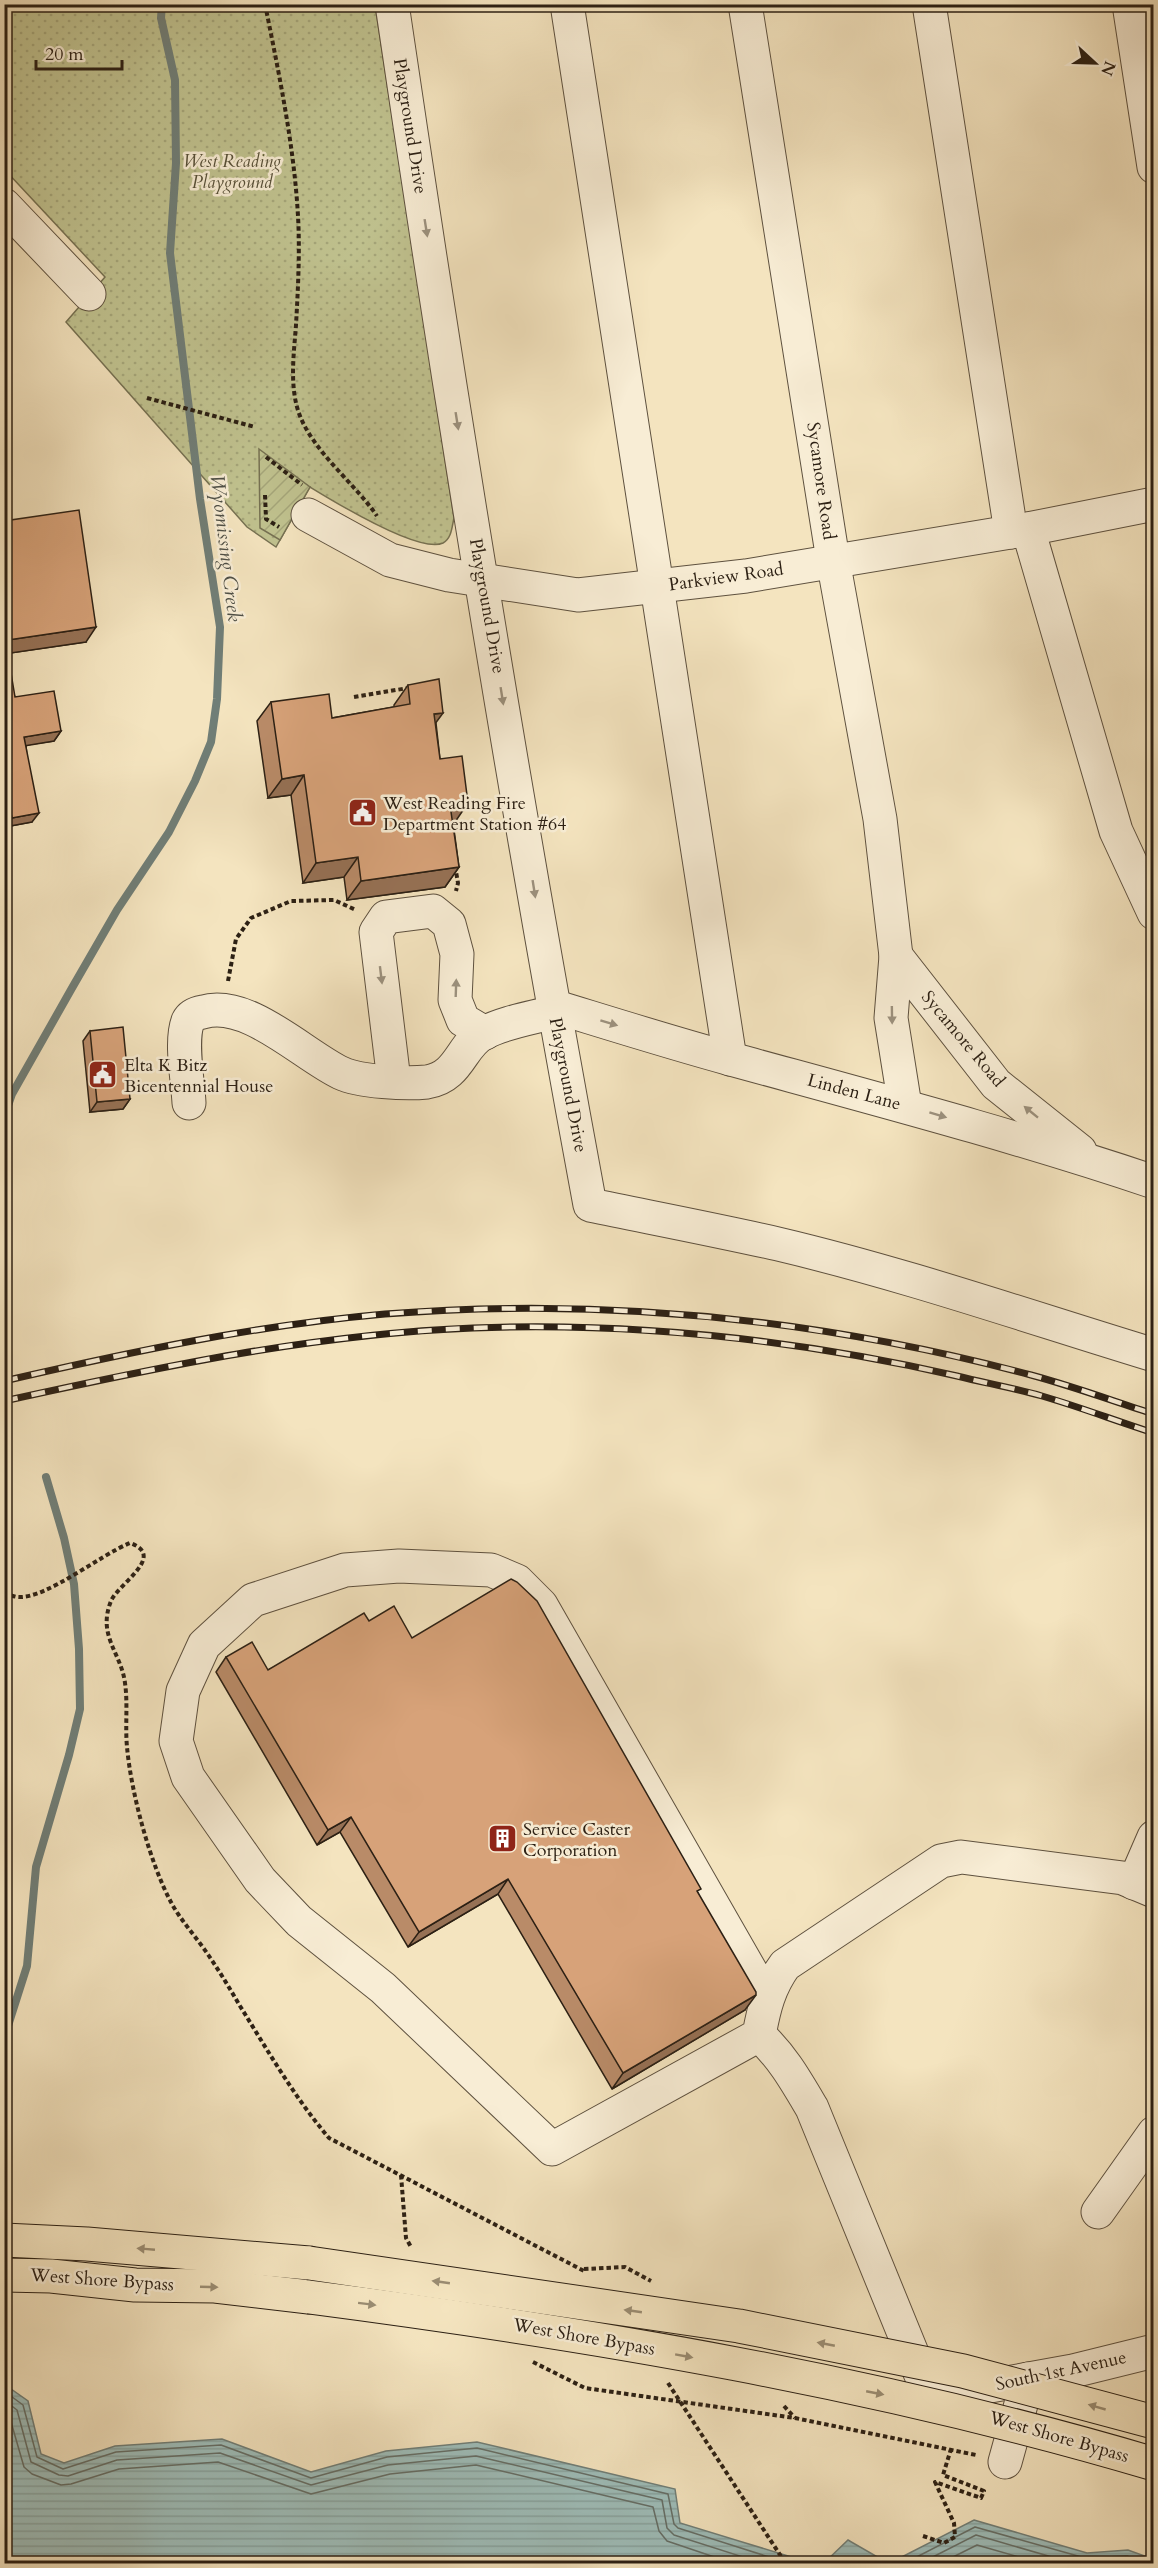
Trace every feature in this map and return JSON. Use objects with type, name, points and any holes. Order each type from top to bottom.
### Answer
[{"type":"highway","name":"West Shore Bypass","points":[[4,2240],[87,2244],[309,2263],[739,2326],[963,2371],[1154,2422]]},
{"type":"highway","name":"West Shore Bypass","points":[[4,2275],[51,2276],[135,2285],[215,2286],[495,2321],[953,2408],[1061,2436],[1154,2464]]},
{"type":"street","name":"Playground Drive","points":[[392,4],[483,581],[554,1009],[590,1205],[778,1244],[1012,1310],[1154,1355]]},
{"type":"street","points":[[567,4],[730,1059]]},
{"type":"street","name":"Sycamore Road","points":[[745,4],[832,560],[880,819],[896,957],[891,1018],[905,1106]]},
{"type":"street","points":[[929,4],[1019,531],[1116,831],[1154,913]]},
{"type":"street","points":[[1129,4],[1154,167]]},
{"type":"street","points":[[4,205],[89,294]]},
{"type":"street","name":"Parkview Road","points":[[298,511],[390,560],[483,581],[578,595],[746,576],[1019,531],[1154,504]]},
{"type":"street","points":[[394,1081],[376,932],[386,916],[433,911],[449,924],[457,954],[455,1000],[463,1020],[485,1033]]},
{"type":"street","name":"Sycamore Road","points":[[896,957],[996,1084],[1093,1161]]},
{"type":"street","points":[[189,1103],[186,1040],[188,1022],[196,1014],[207,1011],[234,1012],[251,1019],[342,1074],[363,1080],[427,1082],[449,1074],[485,1033],[554,1009]]},
{"type":"street","name":"Linden Lane","points":[[554,1009],[905,1106],[1093,1161],[1154,1182]]},
{"type":"street","points":[[766,1998],[541,1605],[517,1581],[491,1570],[399,1566],[345,1570],[254,1600],[204,1644],[183,1691],[176,1741],[188,1777],[260,1880],[299,1921],[382,1988],[552,2149],[759,2035],[766,1998],[773,1980],[785,1965],[941,1861],[961,1857],[1123,1878],[1144,1887],[1154,1837]]},
{"type":"street","name":"South 1st Avenue","points":[[759,2035],[774,2049],[791,2071],[812,2108],[923,2380],[968,2390],[1154,2351]]},
{"type":"street","points":[[1098,2212],[1154,2133]]},
{"type":"street","points":[[1005,2462],[1028,2379]]},
{"type":"path","points":[[265,4],[284,103],[298,216],[297,305],[293,372],[297,407],[311,436],[364,496],[379,518]]},
{"type":"path","points":[[147,398],[255,427]]},
{"type":"path","points":[[264,495],[266,519],[298,511],[266,457]]},
{"type":"path","points":[[354,698],[416,687]]},
{"type":"path","points":[[449,924],[458,883],[454,860]]},
{"type":"path","points":[[222,1010],[237,939],[251,918],[291,901],[334,900],[364,914],[376,932]]},
{"type":"path","points":[[4,1593],[19,1597],[39,1593],[112,1550],[130,1543],[138,1546],[143,1553],[144,1560],[140,1569],[121,1586],[111,1601],[105,1630],[125,1682],[127,1748],[143,1834],[171,1903],[209,1956],[307,2112],[329,2138],[592,2276]]},
{"type":"path","points":[[664,2377],[786,2564]]},
{"type":"path","points":[[923,2536],[944,2543],[955,2537],[954,2523],[935,2482],[981,2498],[984,2491],[943,2475],[951,2450]]},
{"type":"green space","name":"West Reading Playground","points":[[5,5],[375,5],[454,518],[446,541],[431,544],[396,534],[310,487],[276,547],[247,527],[66,322],[105,277],[5,170]]},
{"type":"green space","points":[[259,449],[310,487],[280,540],[260,528]]},
{"type":"water","points":[[4,2384],[28,2401],[41,2454],[64,2463],[115,2446],[222,2439],[311,2472],[386,2451],[477,2442],[675,2489],[680,2523],[811,2563],[5,2563]]},
{"type":"water","points":[[974,2520],[1087,2553],[1128,2550],[1153,2559],[1153,2563],[890,2563]]},
{"type":"water","points":[[848,2540],[888,2563],[824,2563]]},
{"type":"building","points":[[79,510],[96,627],[8,640],[4,617],[4,521]]},
{"type":"building","points":[[10,667],[15,697],[54,691],[61,731],[24,737],[39,813],[12,818],[4,780],[4,668]]},
{"type":"building","points":[[439,679],[443,713],[434,714],[440,759],[462,756],[468,803],[450,805],[459,867],[361,881],[358,857],[316,863],[304,775],[282,779],[271,702],[329,694],[332,718],[410,704],[408,685]]},
{"type":"building","name":"Elta K Bitz Bicentennial House","points":[[123,1027],[130,1099],[97,1102],[90,1031]]},
{"type":"building","name":"Service Caster Corporation","points":[[511,1579],[537,1601],[701,1889],[697,1891],[756,1992],[756,1995],[623,2073],[508,1879],[419,1932],[351,1817],[328,1830],[226,1657],[252,1642],[268,1670],[364,1613],[369,1621],[394,1606],[412,1638]]},
{"type":"waterway","name":"Wyomissing Creek","points":[[4,1117],[12,1094],[117,910],[169,832],[195,781],[211,742],[217,699],[220,627],[200,499],[170,253],[176,163],[175,80],[161,18],[162,4]]},
{"type":"waterway","name":"Wyomissing Creek","points":[[4,2142],[6,2032],[27,1966],[36,1867],[80,1709],[79,1649],[74,1584],[64,1538],[46,1477]]},
{"type":"railway","points":[[4,1381],[146,1350],[289,1325],[385,1314],[466,1309],[548,1308],[711,1317],[872,1339],[1031,1375],[1154,1414]]},
{"type":"railway","points":[[4,1401],[237,1354],[355,1337],[473,1328],[595,1328],[656,1331],[777,1343],[897,1363],[1031,1393],[1154,1433]]},
{"type":"place","name":"West Reading Fire Department Station #64","points":[[362,813]]},
{"type":"place","name":"Elta K Bitz Bicentennial House","points":[[103,1075]]},
{"type":"place","name":"Service Caster Corporation","points":[[502,1839]]}]
